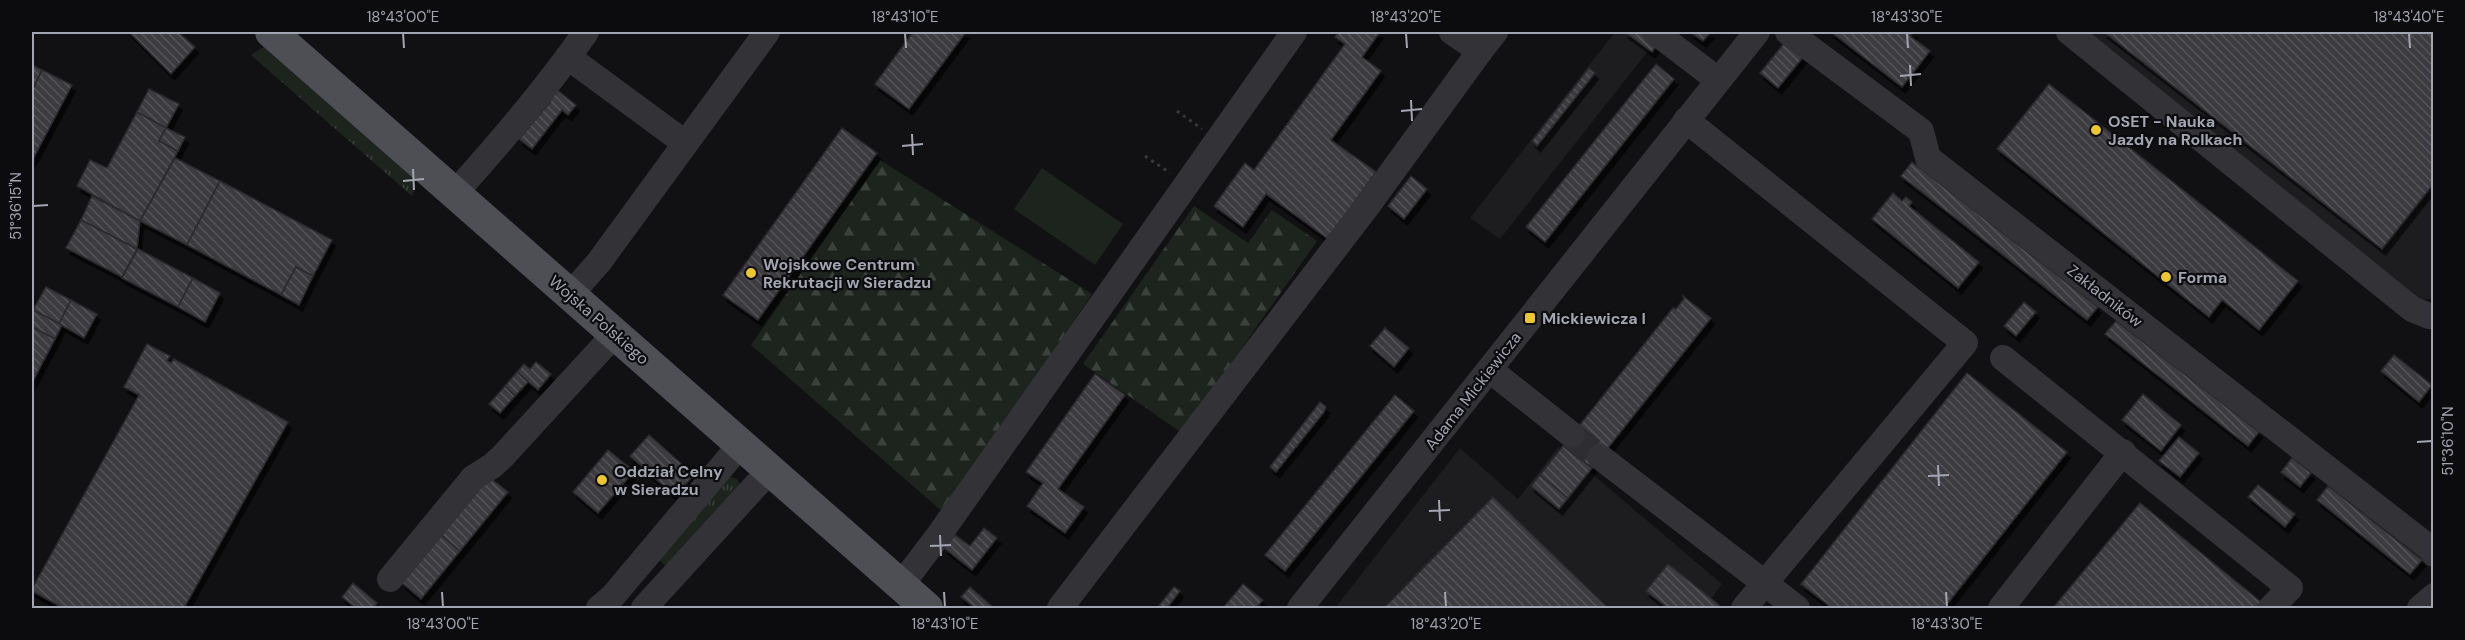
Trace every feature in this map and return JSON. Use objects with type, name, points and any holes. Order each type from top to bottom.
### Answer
[{"type":"main road","name":"Wojska Polskiego","points":[[271,32],[927,609]]},
{"type":"street","points":[[454,194],[482,164],[586,32]]},
{"type":"street","points":[[570,295],[599,261],[767,32]]},
{"type":"street","points":[[900,585],[939,535],[1294,32]]},
{"type":"street","points":[[1060,609],[1368,205],[1488,41],[1452,32]]},
{"type":"street","points":[[1655,32],[1718,80]]},
{"type":"street","name":"Adama Mickiewicza","points":[[1300,609],[1757,32]]},
{"type":"street","name":"Zakładników","points":[[1788,32],[1921,131],[1928,158],[2421,542],[2433,554]]},
{"type":"street","points":[[2069,32],[2412,309],[2429,316],[2433,315]]},
{"type":"street","points":[[568,57],[685,143]]},
{"type":"street","points":[[1686,120],[1965,343],[1744,609]]},
{"type":"street","points":[[390,579],[473,478],[502,457],[615,334]]},
{"type":"street","points":[[2004,358],[2290,588],[2271,609]]},
{"type":"street","points":[[1490,370],[1572,435]]},
{"type":"street","points":[[599,609],[613,596],[741,444]]},
{"type":"street","points":[[2001,609],[2123,452]]},
{"type":"street","points":[[1600,457],[1797,609]]},
{"type":"street","points":[[644,609],[770,470]]},
{"type":"street","points":[[645,558],[669,582]]},
{"type":"street","points":[[2420,609],[2433,596]]},
{"type":"shaded area","points":[[1615,32],[1644,32],[1656,41],[1500,239],[1470,218]]},
{"type":"shaded area","points":[[2076,32],[2433,32],[2433,298],[2418,301]]},
{"type":"shaded area","points":[[1559,446],[1722,584],[1704,608],[1335,608],[1460,448],[1518,499]]},
{"type":"green space","points":[[265,46],[412,171],[415,187],[412,196],[251,55]]},
{"type":"green space","points":[[880,160],[1092,294],[944,513],[751,345]]},
{"type":"green space","points":[[1042,168],[1123,224],[1095,265],[1014,209]]},
{"type":"green space","points":[[1194,206],[1248,243],[1272,210],[1317,241],[1182,433],[1083,364]]},
{"type":"green space","points":[[731,477],[737,479],[740,484],[670,570],[657,558],[724,480]]},
{"type":"building","points":[[129,32],[178,32],[195,47],[171,74]]},
{"type":"building","points":[[913,32],[966,32],[909,109],[875,84]]},
{"type":"building","points":[[1339,32],[1380,32],[1362,57],[1381,71],[1331,140],[1376,172],[1328,239],[1266,194],[1243,227],[1214,206],[1245,163],[1254,170],[1345,44],[1335,37]]},
{"type":"building","points":[[1625,32],[1650,32],[1661,40],[1652,52]]},
{"type":"building","points":[[1690,32],[1711,32],[1703,41]]},
{"type":"building","points":[[1831,32],[1914,32],[1910,36],[1930,51],[1902,87]]},
{"type":"building","points":[[2104,32],[2434,32],[2434,189],[2431,187],[2382,249]]},
{"type":"building","points":[[1786,41],[1804,56],[1778,88],[1760,73]]},
{"type":"building","points":[[1656,64],[1674,79],[1545,242],[1526,227]]},
{"type":"building","points":[[32,65],[42,70],[32,91]]},
{"type":"building","points":[[1589,68],[1595,73],[1537,146],[1532,141]]},
{"type":"building","points":[[42,70],[72,85],[32,161],[32,91]]},
{"type":"building","points":[[2049,84],[2298,281],[2259,330],[2222,300],[2209,317],[1997,149]]},
{"type":"building","points":[[149,89],[179,104],[166,128],[137,112]]},
{"type":"building","points":[[556,89],[576,105],[568,115],[562,110],[532,149],[519,139],[550,102]]},
{"type":"building","points":[[137,112],[166,128],[159,141],[178,151],[140,221],[77,186],[90,160],[107,168]]},
{"type":"building","points":[[166,128],[185,137],[178,151],[159,141]]},
{"type":"building","points":[[842,128],[877,153],[758,320],[723,295]]},
{"type":"building","points":[[175,158],[220,181],[187,245],[140,221]]},
{"type":"building","points":[[1912,162],[2098,307],[2087,320],[1901,176]]},
{"type":"building","points":[[1411,176],[1427,189],[1404,219],[1388,206]]},
{"type":"building","points":[[220,181],[332,240],[313,276],[296,267],[281,295],[187,245]]},
{"type":"building","points":[[1893,193],[1902,201],[1906,197],[1912,202],[1909,206],[1979,262],[1958,288],[1872,219]]},
{"type":"building","points":[[92,196],[140,221],[137,249],[81,220]]},
{"type":"building","points":[[81,220],[137,249],[122,277],[66,248]]},
{"type":"building","points":[[138,249],[193,278],[178,307],[122,278]]},
{"type":"building","points":[[296,267],[313,276],[299,305],[281,295]]},
{"type":"building","points":[[193,278],[220,293],[205,322],[178,307]]},
{"type":"building","points":[[46,287],[71,300],[59,324],[33,310]]},
{"type":"building","points":[[1683,296],[1711,318],[1592,468],[1563,446],[1673,308],[1676,309],[1684,299]]},
{"type":"building","points":[[71,300],[97,314],[84,338],[59,324]]},
{"type":"building","points":[[2024,302],[2036,312],[2016,336],[2004,326]]},
{"type":"building","points":[[33,310],[62,325],[55,339],[32,327]]},
{"type":"building","points":[[2116,321],[2259,432],[2248,446],[2105,334]]},
{"type":"building","points":[[32,327],[55,339],[32,383]]},
{"type":"building","points":[[1385,328],[1409,348],[1394,367],[1370,346]]},
{"type":"building","points":[[147,344],[170,356],[167,361],[171,363],[174,359],[288,422],[184,608],[63,608],[32,589],[139,395],[124,387]]},
{"type":"building","points":[[2394,355],[2432,385],[2419,402],[2381,371]]},
{"type":"building","points":[[536,362],[551,374],[538,390],[517,372],[524,364],[530,369]]},
{"type":"building","points":[[517,372],[528,382],[515,396],[505,386]]},
{"type":"building","points":[[1967,373],[2067,452],[1944,608],[1832,608],[1801,584]]},
{"type":"building","points":[[1095,374],[1125,395],[1058,489],[1084,507],[1065,533],[1027,506],[1043,483],[1026,472]]},
{"type":"building","points":[[505,386],[515,396],[500,413],[489,404]]},
{"type":"building","points":[[2143,394],[2181,425],[2161,451],[2122,420]]},
{"type":"building","points":[[1395,395],[1414,411],[1285,571],[1265,555]]},
{"type":"building","points":[[1320,402],[1326,407],[1324,412],[1276,472],[1270,467]]},
{"type":"building","points":[[649,435],[694,475],[675,496],[630,456]]},
{"type":"building","points":[[2179,437],[2199,453],[2180,477],[2159,461]]},
{"type":"building","points":[[1563,446],[1592,468],[1568,498],[1540,475]]},
{"type":"building","points":[[608,450],[634,471],[598,513],[573,492]]},
{"type":"building","points":[[2292,458],[2311,473],[2300,487],[2281,472]]},
{"type":"building","points":[[1540,475],[1568,498],[1559,509],[1531,486]]},
{"type":"building","points":[[489,477],[508,492],[460,551],[441,535]]},
{"type":"building","points":[[2258,485],[2295,514],[2285,527],[2248,497]]},
{"type":"building","points":[[2328,486],[2422,560],[2410,574],[2317,500]]},
{"type":"building","points":[[1493,497],[1608,608],[1384,608]]},
{"type":"building","points":[[2140,503],[2261,602],[2256,608],[2053,608]]},
{"type":"building","points":[[984,528],[997,538],[972,570],[944,548],[955,535],[970,546]]},
{"type":"building","points":[[441,535],[460,551],[421,599],[402,583]]},
{"type":"building","points":[[1668,564],[1719,605],[1716,608],[1668,608],[1646,591]]},
{"type":"building","points":[[353,583],[377,603],[373,608],[356,608],[342,597]]},
{"type":"building","points":[[1243,584],[1263,600],[1256,608],[1223,608]]},
{"type":"building","points":[[970,587],[994,608],[975,608],[961,597]]},
{"type":"building","points":[[1174,587],[1180,591],[1167,608],[1157,608]]},
{"type":"tunnel","points":[[1572,435],[1600,457]]},
{"type":"place","name":"OSET - Nauka Jazdy na Rolkach","points":[[2096,130]]},
{"type":"place","name":"Wojskowe Centrum Rekrutacji w Sieradzu","points":[[751,273]]},
{"type":"place","name":"Forma","points":[[2166,277]]},
{"type":"place","name":"Mickiewicza I","points":[[1530,318]]},
{"type":"place","name":"Oddział Celny w Sieradzu","points":[[602,480]]}]
